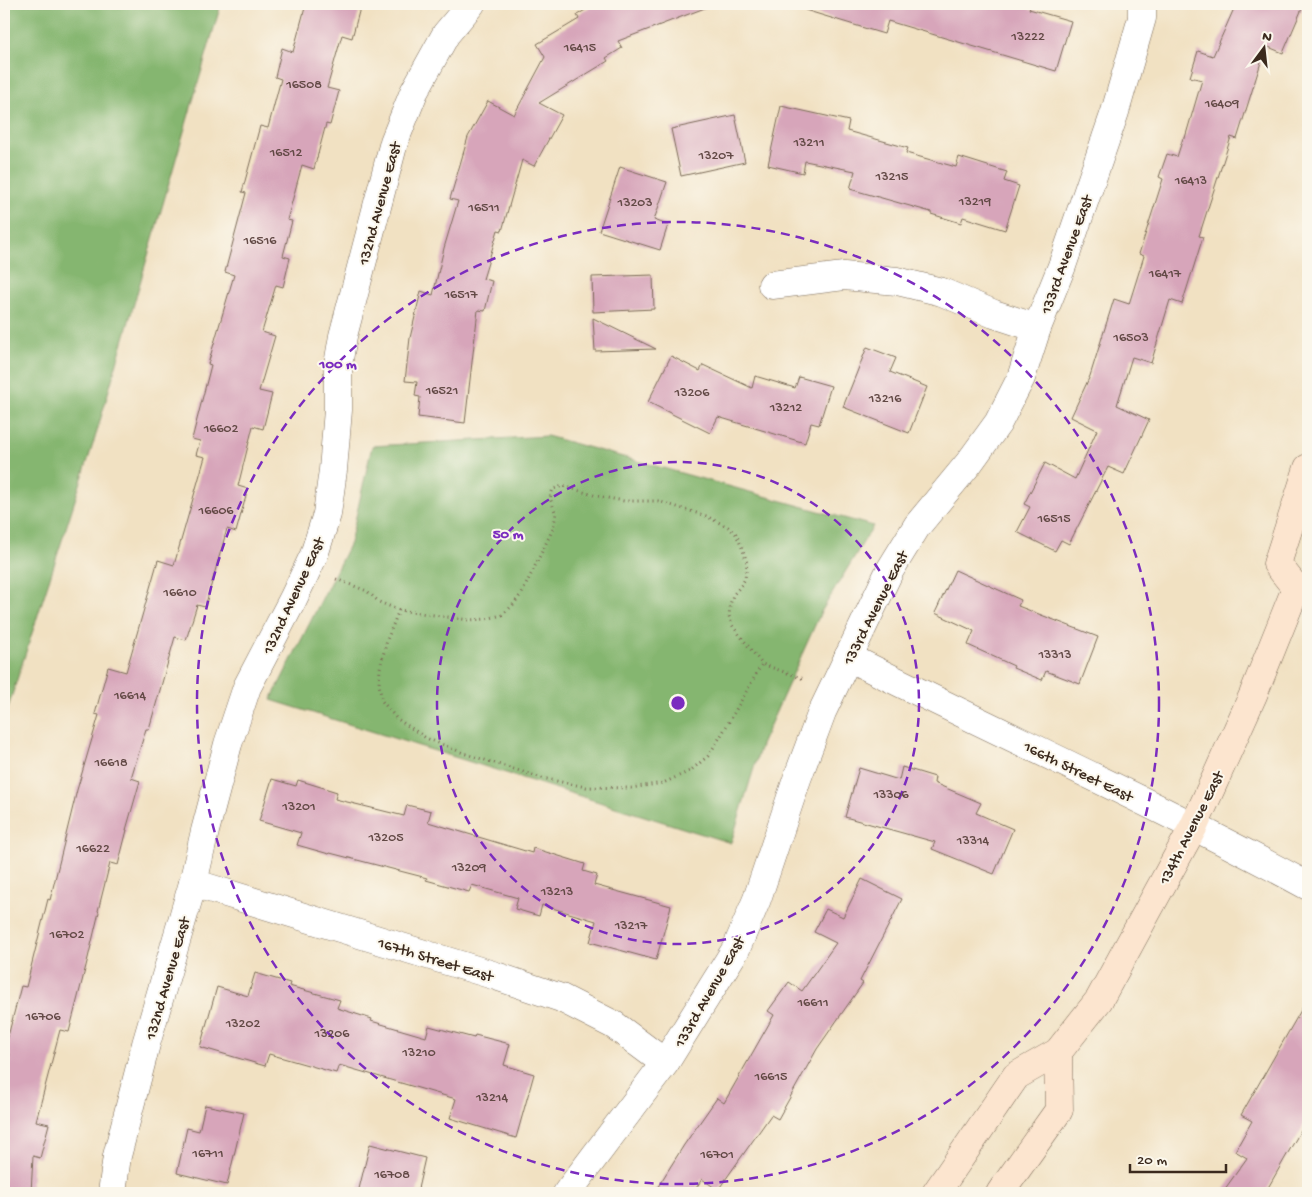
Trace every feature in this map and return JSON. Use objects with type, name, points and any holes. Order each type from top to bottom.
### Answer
[{"type":"street","name":"132nd Avenue East","points":[[112,1193],[116,1156],[146,1044],[193,883],[226,752],[247,686],[308,568],[327,514],[338,410],[338,365],[343,336],[394,142],[414,92],[446,34],[471,4]]},
{"type":"street","name":"133rd Avenue East","points":[[567,1193],[665,1063],[736,949],[757,899],[797,779],[822,712],[890,570],[916,526],[970,463],[998,423],[1021,378],[1037,328],[1062,266],[1115,112],[1142,18],[1142,4]]},
{"type":"street","points":[[772,285],[844,276],[897,280],[942,292],[994,314],[1037,328]]},
{"type":"street","name":"134th Avenue East","points":[[936,1193],[1016,1076],[1058,1052],[1099,1000],[1194,826],[1302,587],[1278,564],[1308,468]]},
{"type":"street","name":"166th Street East","points":[[848,657],[1194,826],[1308,886]]},
{"type":"street","name":"167th Street East","points":[[193,883],[496,976],[561,998],[614,1025],[665,1063]]},
{"type":"street","points":[[1000,1193],[1059,1110],[1058,1052]]},
{"type":"path","points":[[308,568],[367,591],[379,602],[399,610],[469,620],[486,619],[502,615],[522,594],[553,528],[556,514],[550,498],[553,489],[563,486],[597,496],[624,501],[658,501],[706,516],[728,527],[736,534],[747,563],[745,579],[733,595],[729,616],[732,625],[762,664],[833,688]]},
{"type":"path","points":[[399,610],[380,668],[379,684],[382,701],[396,718],[426,738],[466,754],[542,778],[586,787],[630,788],[663,782],[690,771],[708,756],[762,664]]},
{"type":"green space","points":[[4,4],[221,4],[95,438],[4,720]]},
{"type":"green space","points":[[547,436],[873,526],[821,612],[761,745],[731,843],[271,700],[350,543],[372,446]]},
{"type":"building","points":[[306,4],[361,4],[352,38],[342,35],[327,88],[339,91],[330,125],[326,124],[314,169],[302,165],[287,220],[292,221],[283,256],[290,258],[283,287],[276,285],[262,332],[275,336],[259,391],[272,394],[263,429],[253,426],[238,486],[248,489],[236,532],[227,529],[205,607],[197,605],[186,640],[175,637],[149,729],[146,729],[131,778],[140,781],[118,865],[110,863],[69,1032],[60,1030],[36,1121],[49,1124],[40,1158],[33,1156],[31,1193],[4,1193],[4,1075],[10,1054],[4,1052],[21,986],[26,987],[48,899],[50,900],[77,790],[99,715],[95,714],[108,667],[126,672],[158,560],[174,565],[205,457],[196,455],[200,441],[192,439],[211,365],[208,364],[234,275],[225,272],[246,193],[242,192],[260,126],[268,128],[281,79],[275,77],[282,48],[293,52]]},
{"type":"building","points":[[595,4],[710,4],[710,6],[618,41],[622,48],[606,58],[608,61],[539,103],[562,115],[534,166],[522,160],[502,231],[498,230],[483,279],[492,281],[485,311],[478,310],[465,423],[418,417],[420,397],[415,396],[417,382],[405,381],[410,338],[421,291],[433,295],[458,201],[450,199],[468,137],[488,101],[514,115],[545,57],[537,44],[579,19],[577,15]]},
{"type":"building","points":[[806,4],[1031,4],[1029,9],[1071,21],[1056,71],[888,21],[884,34],[805,10]]},
{"type":"building","points":[[1236,4],[1304,4],[1283,53],[1266,46],[1237,139],[1231,137],[1199,236],[1203,237],[1182,304],[1170,300],[1151,363],[1132,357],[1117,405],[1149,420],[1124,474],[1108,467],[1069,544],[1061,540],[1055,551],[1017,532],[1030,507],[1024,504],[1045,463],[1075,479],[1097,430],[1071,417],[1090,376],[1114,299],[1129,304],[1144,256],[1139,254],[1163,179],[1159,177],[1167,154],[1177,157],[1183,138],[1185,138],[1202,80],[1190,77],[1198,51],[1213,56]]},
{"type":"building","points":[[781,106],[849,121],[847,131],[908,148],[906,153],[956,167],[959,157],[1007,172],[1004,181],[1019,186],[1005,230],[963,217],[961,223],[931,214],[931,212],[850,189],[855,171],[805,161],[803,173],[768,165]]},
{"type":"building","points":[[735,115],[745,162],[681,176],[671,129]]},
{"type":"building","points":[[620,167],[667,182],[654,220],[668,225],[660,250],[599,231]]},
{"type":"building","points":[[653,275],[654,309],[593,312],[592,277]]},
{"type":"building","points":[[593,318],[656,349],[595,351]]},
{"type":"building","points":[[867,347],[896,358],[890,372],[927,387],[909,433],[843,407]]},
{"type":"building","points":[[671,356],[700,371],[703,365],[752,388],[755,376],[795,388],[799,377],[831,386],[819,425],[811,423],[805,443],[718,417],[710,433],[648,402]]},
{"type":"building","points":[[955,570],[1021,600],[1018,606],[1098,637],[1080,684],[1046,671],[1042,680],[1013,668],[1014,666],[968,645],[974,631],[935,613]]},
{"type":"building","points":[[902,767],[935,777],[934,783],[981,803],[976,813],[1013,829],[994,874],[932,849],[935,842],[845,817],[859,768],[899,780]]},
{"type":"building","points":[[272,779],[296,786],[298,780],[337,792],[335,799],[404,816],[407,805],[431,811],[428,822],[532,853],[533,848],[585,864],[583,871],[597,875],[594,885],[671,906],[656,960],[590,942],[596,921],[542,905],[539,916],[515,909],[518,898],[472,885],[469,892],[426,880],[427,878],[297,845],[301,833],[259,821]]},
{"type":"building","points":[[862,879],[902,899],[860,981],[863,983],[817,1049],[778,1119],[771,1115],[718,1190],[702,1179],[693,1193],[654,1193],[684,1145],[717,1098],[724,1103],[774,1015],[768,1011],[789,982],[802,991],[836,943],[814,932],[826,909],[843,917]]},
{"type":"building","points":[[255,973],[290,983],[289,986],[340,1000],[337,1008],[372,1019],[371,1021],[426,1037],[429,1026],[474,1038],[475,1035],[510,1044],[504,1065],[534,1074],[516,1138],[450,1118],[456,1099],[339,1065],[336,1073],[269,1054],[265,1066],[200,1047],[217,987],[248,996]]},
{"type":"building","points":[[1308,998],[1308,1118],[1265,1193],[1222,1193],[1247,1158],[1235,1151],[1252,1121],[1241,1115]]},
{"type":"building","points":[[205,1105],[244,1113],[227,1185],[177,1173],[187,1128],[199,1131]]},
{"type":"building","points":[[370,1144],[425,1158],[417,1193],[358,1193]]}]
